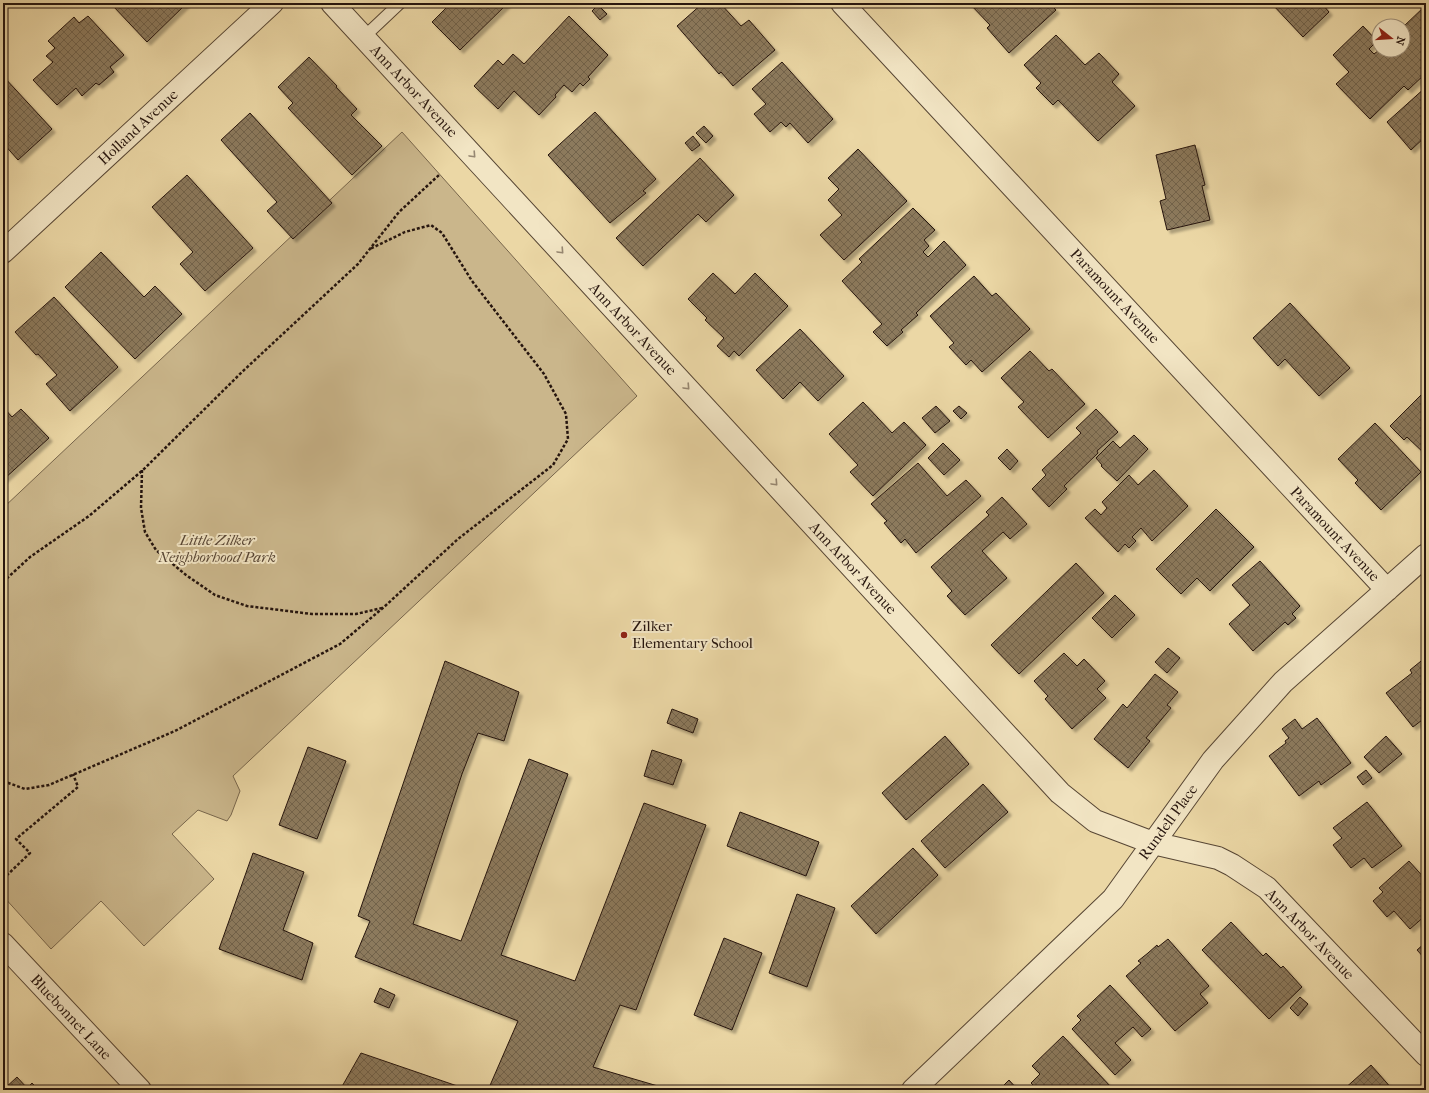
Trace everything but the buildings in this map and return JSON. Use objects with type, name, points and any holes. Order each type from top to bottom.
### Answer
[{"type":"street","name":"Holland Avenue","points":[[3,252],[272,3]]},
{"type":"street","name":"Ann Arbor Avenue","points":[[332,3],[1060,793],[1095,821],[1153,843],[1218,858],[1232,865],[1267,888],[1426,1055]]},
{"type":"street","name":"Paramount Avenue","points":[[842,3],[1387,590]]},
{"type":"street","name":"Rundell Place","points":[[913,1090],[1112,899],[1213,760],[1283,682],[1426,556]]},
{"type":"street","name":"Bluebonnet Lane","points":[[3,944],[140,1090]]},
{"type":"lane","points":[[364,36],[400,3]]},
{"type":"path","points":[[3,582],[30,557],[89,516],[142,470],[242,372],[358,264],[399,212],[439,175]]},
{"type":"path","points":[[3,781],[25,789],[49,785],[174,732],[340,644],[384,607],[458,539],[553,465],[568,439],[566,414],[544,374],[472,281],[442,233],[431,225],[405,232],[370,249]]},
{"type":"path","points":[[142,470],[141,508],[145,532],[156,550],[186,575],[215,595],[246,606],[312,614],[356,614],[384,607]]},
{"type":"path","points":[[3,879],[30,853],[16,839],[78,787],[73,774]]},
{"type":"green space","name":"Little Zilker Neighborhood Park","points":[[402,132],[637,396],[233,776],[240,791],[231,815],[227,821],[198,810],[172,834],[214,879],[144,946],[101,901],[51,949],[3,896],[3,508]]},
{"type":"place","name":"Zilker Elementary School","points":[[624,635]]}]
